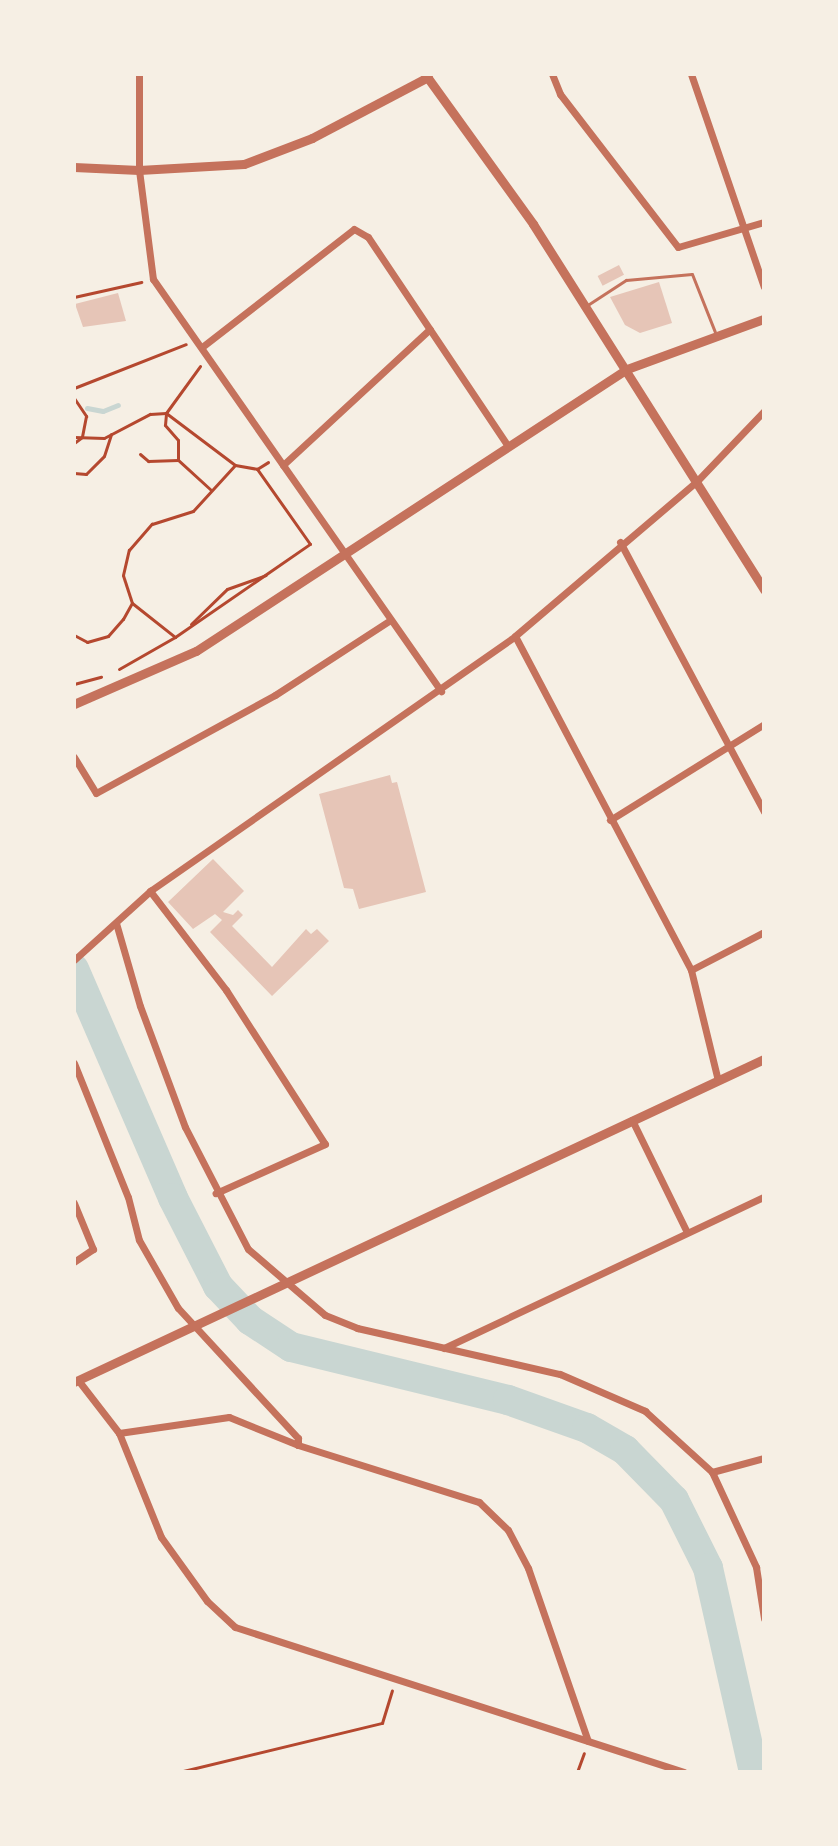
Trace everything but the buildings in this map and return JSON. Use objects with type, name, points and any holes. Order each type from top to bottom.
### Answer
[{"type":"street","points":[[139,74],[139,170],[153,279],[389,621],[441,691]]},
{"type":"street","points":[[552,74],[560,94],[678,247],[764,222]]},
{"type":"street","points":[[691,74],[764,287]]},
{"type":"street","points":[[74,167],[139,170],[244,164],[312,138],[429,75],[627,369],[764,590]]},
{"type":"street","points":[[202,347],[354,229],[368,237],[507,445]]},
{"type":"street","points":[[74,704],[196,651],[627,369],[764,319]]},
{"type":"street","points":[[283,465],[430,329]]},
{"type":"street","points":[[74,960],[150,891],[441,691],[515,636],[620,542],[698,480],[764,411]]},
{"type":"street","points":[[620,542],[764,812]]},
{"type":"street","points":[[74,757],[96,793],[275,695],[389,621]]},
{"type":"street","points":[[515,636],[691,970],[718,1081]]},
{"type":"street","points":[[610,820],[764,724]]},
{"type":"street","points":[[150,891],[226,990],[325,1144],[216,1193]]},
{"type":"street","points":[[116,923],[145,1020],[216,1193],[248,1249],[325,1315],[444,1348],[560,1374],[645,1411],[712,1472],[760,1566],[764,1618]]},
{"type":"street","points":[[691,970],[764,932]]},
{"type":"street","points":[[684,1772],[394,1682],[235,1627],[207,1601],[161,1537],[119,1433],[76,1381],[764,1059]]},
{"type":"street","points":[[74,1063],[128,1197],[139,1240],[178,1308],[298,1438],[298,1445]]},
{"type":"street","points":[[632,1120],[686,1230]]},
{"type":"street","points":[[444,1348],[686,1230],[764,1197]]},
{"type":"street","points":[[74,1203],[93,1249],[74,1262]]},
{"type":"street","points":[[119,1433],[229,1417],[298,1445],[479,1502],[508,1530],[528,1568],[588,1741]]},
{"type":"street","points":[[712,1472],[764,1458]]},
{"type":"lane","points":[[586,306],[626,280],[692,274],[716,336]]},
{"type":"path","points":[[74,297],[153,279]]},
{"type":"path","points":[[74,388],[195,341]]},
{"type":"path","points":[[209,358],[191,374],[166,413],[165,425],[178,440],[178,460],[212,491]]},
{"type":"path","points":[[74,398],[86,416],[82,437],[74,443]]},
{"type":"path","points":[[74,437],[112,433],[150,414],[166,413],[235,465],[257,469],[277,456]]},
{"type":"path","points":[[74,473],[86,474],[104,456],[112,433]]},
{"type":"path","points":[[140,454],[160,463],[178,460]]},
{"type":"path","points":[[175,637],[132,603],[123,575],[129,550],[152,524],[193,511],[235,465]]},
{"type":"path","points":[[74,684],[110,674],[175,637],[310,544],[257,469]]},
{"type":"path","points":[[189,627],[227,589],[267,575]]},
{"type":"path","points":[[74,635],[87,642],[108,636],[132,603]]},
{"type":"path","points":[[179,1772],[382,1723],[394,1682]]},
{"type":"path","points":[[577,1772],[588,1741]]},
{"type":"waterway","points":[[87,408],[103,411],[118,405]]},
{"type":"waterway","points":[[74,969],[173,1198],[218,1286],[250,1320],[291,1347],[508,1400],[587,1428],[625,1450],[674,1500],[708,1568],[754,1772]]}]
